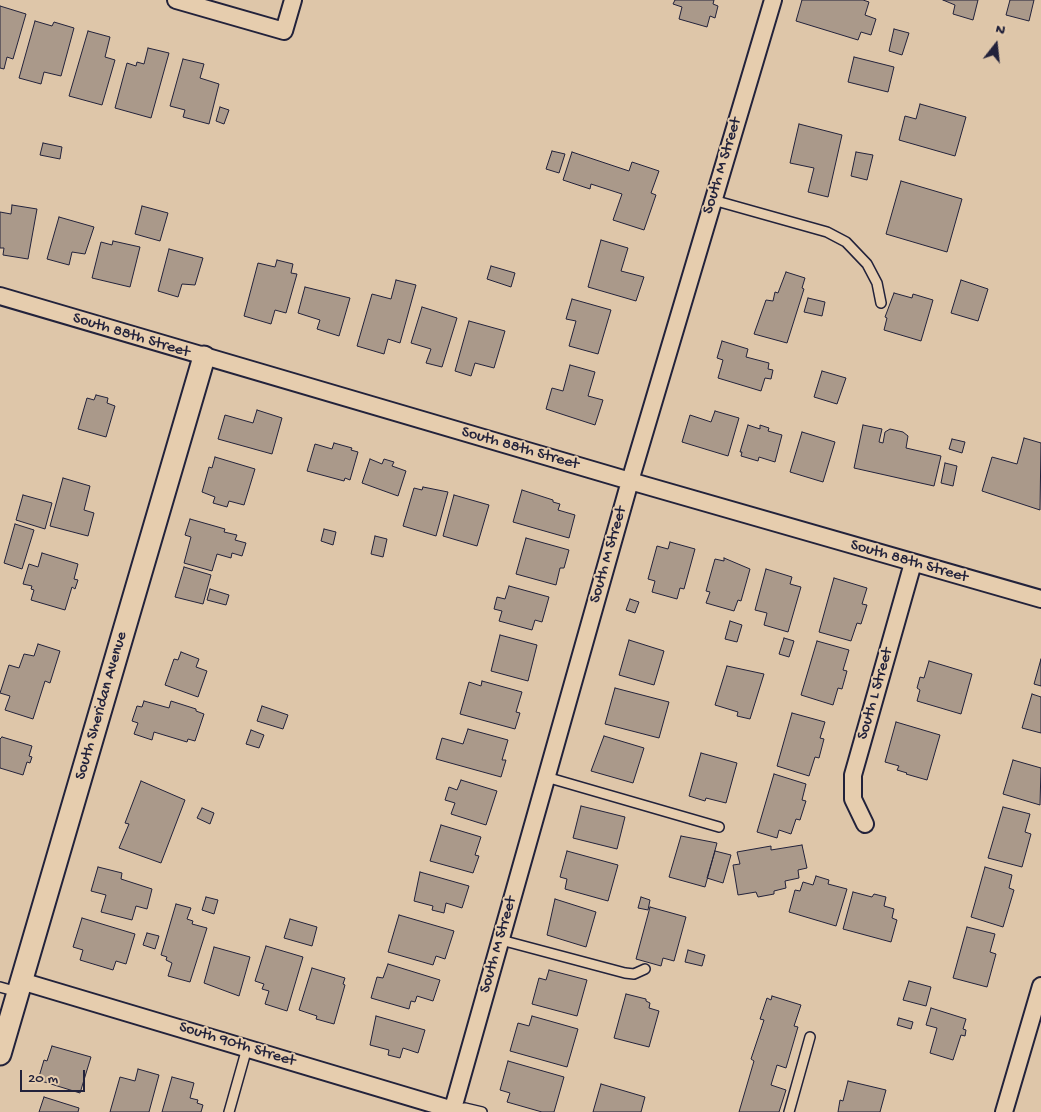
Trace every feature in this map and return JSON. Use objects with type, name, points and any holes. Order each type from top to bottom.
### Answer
[{"type":"street","points":[[176,0],[284,31],[293,0]]},
{"type":"street","name":"South M Street","points":[[453,1111],[630,481],[773,0]]},
{"type":"street","name":"South 88th Street","points":[[0,296],[630,481],[1041,599]]},
{"type":"street","name":"South Sheridan Avenue","points":[[0,1054],[13,987],[204,357]]},
{"type":"street","name":"South L Street","points":[[865,824],[853,799],[853,775],[913,563]]},
{"type":"street","points":[[1004,1112],[1041,986]]},
{"type":"street","name":"South 90th Street","points":[[13,987],[247,1048],[453,1111]]},
{"type":"lane","points":[[713,200],[827,232],[846,242],[867,264],[877,283],[881,303]]},
{"type":"lane","points":[[546,777],[719,827]]},
{"type":"lane","points":[[501,940],[625,973],[634,974],[645,969]]},
{"type":"lane","points":[[789,1112],[810,1036]]},
{"type":"lane","points":[[229,1112],[247,1048]]},
{"type":"lane","points":[[453,1111],[465,1108],[482,1112]]},
{"type":"building","points":[[675,0],[714,0],[713,4],[718,6],[715,18],[710,16],[707,27],[679,19],[682,7],[673,4]]},
{"type":"building","points":[[802,0],[863,0],[869,2],[865,15],[876,19],[871,35],[861,32],[858,40],[796,21]]},
{"type":"building","points":[[943,0],[978,0],[973,20],[953,14],[955,5]]},
{"type":"building","points":[[1010,0],[1034,0],[1029,21],[1006,15]]},
{"type":"building","points":[[0,6],[26,14],[13,59],[7,57],[4,69],[0,68]]},
{"type":"building","points":[[35,21],[52,26],[54,22],[74,28],[61,76],[44,72],[41,84],[19,78]]},
{"type":"building","points":[[894,29],[909,33],[902,55],[889,51]]},
{"type":"building","points":[[88,31],[110,37],[105,57],[115,60],[102,105],[69,96]]},
{"type":"building","points":[[148,48],[169,53],[151,118],[115,108],[127,63],[136,66],[137,62],[144,64]]},
{"type":"building","points":[[854,57],[894,67],[888,92],[848,82]]},
{"type":"building","points":[[183,59],[204,64],[200,78],[219,84],[209,124],[183,117],[185,110],[170,106]]},
{"type":"building","points":[[920,104],[966,117],[955,156],[899,140],[905,116],[916,119]]},
{"type":"building","points":[[220,107],[229,110],[224,124],[216,121]]},
{"type":"building","points":[[799,124],[842,135],[828,197],[808,192],[814,168],[790,163]]},
{"type":"building","points":[[43,143],[62,147],[60,159],[40,155]]},
{"type":"building","points":[[552,151],[565,154],[559,173],[546,169]]},
{"type":"building","points":[[572,152],[629,171],[632,162],[659,171],[651,193],[656,195],[644,230],[613,220],[622,194],[591,184],[590,189],[563,180]]},
{"type":"building","points":[[856,152],[873,155],[867,180],[851,176]]},
{"type":"building","points":[[901,181],[962,199],[947,252],[886,234]]},
{"type":"building","points":[[12,205],[37,209],[28,259],[3,255],[4,248],[0,248],[0,212],[11,214]]},
{"type":"building","points":[[142,206],[168,213],[160,241],[135,234]]},
{"type":"building","points":[[59,217],[94,227],[85,254],[72,252],[69,265],[47,259]]},
{"type":"building","points":[[601,240],[628,248],[621,271],[644,277],[636,301],[588,287]]},
{"type":"building","points":[[113,241],[140,247],[130,287],[92,278],[101,242],[112,245]]},
{"type":"building","points":[[169,249],[203,258],[195,285],[182,284],[178,297],[158,291]]},
{"type":"building","points":[[277,260],[293,264],[291,273],[297,274],[286,313],[275,310],[271,324],[244,316],[258,263],[275,267]]},
{"type":"building","points":[[491,266],[515,273],[511,287],[487,279]]},
{"type":"building","points":[[786,272],[805,278],[802,288],[804,289],[787,343],[754,334],[766,300],[773,301],[775,292],[778,293]]},
{"type":"building","points":[[396,280],[416,285],[400,343],[388,339],[384,354],[357,346],[372,294],[391,299]]},
{"type":"building","points":[[961,280],[988,289],[978,321],[951,313]]},
{"type":"building","points":[[305,287],[350,298],[339,336],[317,329],[320,320],[298,313]]},
{"type":"building","points":[[894,293],[912,298],[913,294],[933,300],[921,341],[884,330],[887,318],[885,317]]},
{"type":"building","points":[[808,298],[825,302],[822,316],[804,312]]},
{"type":"building","points":[[572,299],[611,310],[598,354],[569,346],[576,321],[566,319]]},
{"type":"building","points":[[422,307],[457,318],[442,367],[426,363],[431,349],[411,343]]},
{"type":"building","points":[[469,321],[505,331],[494,368],[475,363],[471,376],[455,371]]},
{"type":"building","points":[[722,341],[748,349],[746,357],[769,363],[768,369],[773,370],[771,379],[765,378],[761,391],[718,378],[723,360],[717,358]]},
{"type":"building","points":[[570,365],[595,372],[588,396],[603,400],[595,425],[546,409],[552,388],[563,391]]},
{"type":"building","points":[[822,371],[846,378],[837,404],[814,397]]},
{"type":"building","points":[[96,395],[108,398],[107,403],[115,406],[106,437],[78,429],[87,398],[94,400]]},
{"type":"building","points":[[257,410],[282,418],[272,454],[218,439],[225,415],[253,423]]},
{"type":"building","points":[[715,411],[739,418],[728,456],[682,442],[690,415],[711,422]]},
{"type":"building","points":[[748,425],[760,429],[760,425],[769,428],[768,431],[782,435],[775,462],[759,457],[758,461],[741,456],[742,452],[740,452]]},
{"type":"building","points":[[863,425],[882,429],[879,442],[883,443],[885,432],[890,429],[903,432],[908,436],[906,448],[941,456],[934,486],[854,468]]},
{"type":"building","points":[[802,432],[835,442],[823,482],[790,472]]},
{"type":"building","points":[[1024,438],[1041,443],[1040,510],[982,491],[992,457],[1017,464]]},
{"type":"building","points":[[952,439],[965,442],[962,453],[949,449]]},
{"type":"building","points":[[334,443],[352,448],[351,450],[358,452],[350,480],[345,478],[344,481],[307,471],[315,444],[332,449]]},
{"type":"building","points":[[215,457],[255,469],[244,505],[229,501],[227,507],[213,503],[215,497],[202,492],[209,467],[212,468]]},
{"type":"building","points":[[370,459],[382,464],[384,459],[394,462],[392,466],[406,471],[398,496],[362,483]]},
{"type":"building","points":[[945,463],[957,466],[953,486],[941,483]]},
{"type":"building","points":[[63,478],[90,486],[84,510],[94,513],[88,536],[50,526]]},
{"type":"building","points":[[423,487],[448,492],[436,536],[403,526],[414,488],[422,490]]},
{"type":"building","points":[[522,490],[553,500],[553,502],[560,504],[558,510],[575,515],[569,538],[513,522]]},
{"type":"building","points":[[23,495],[52,503],[45,529],[16,520]]},
{"type":"building","points":[[454,495],[489,505],[477,546],[443,536]]},
{"type":"building","points":[[190,519],[225,529],[224,532],[237,535],[235,540],[246,543],[242,556],[232,553],[231,558],[217,554],[212,571],[184,563],[191,537],[185,535]]},
{"type":"building","points":[[15,524],[34,530],[22,569],[4,563]]},
{"type":"building","points":[[324,529],[336,532],[333,545],[321,541]]},
{"type":"building","points":[[375,536],[387,539],[383,557],[371,554]]},
{"type":"building","points":[[526,538],[569,550],[564,568],[560,568],[556,585],[516,574]]},
{"type":"building","points":[[670,542],[695,549],[684,589],[680,588],[677,599],[652,592],[655,581],[648,579],[657,546],[668,549]]},
{"type":"building","points":[[42,553],[78,564],[74,579],[78,580],[75,589],[72,587],[65,610],[31,600],[34,590],[31,589],[32,586],[23,584],[29,564],[38,567]]},
{"type":"building","points":[[724,558],[750,569],[741,601],[738,600],[734,611],[706,603],[710,592],[706,591],[715,559],[724,561]]},
{"type":"building","points":[[184,567],[211,575],[203,604],[175,597]]},
{"type":"building","points":[[766,569],[792,577],[790,584],[801,587],[788,632],[764,625],[767,613],[755,610]]},
{"type":"building","points":[[834,578],[867,588],[862,604],[867,605],[861,624],[857,623],[851,641],[819,632]]},
{"type":"building","points":[[509,586],[549,597],[542,622],[535,620],[532,630],[499,621],[502,611],[494,609],[497,597],[505,599]]},
{"type":"building","points":[[210,589],[229,595],[226,605],[207,600]]},
{"type":"building","points":[[630,599],[639,602],[635,613],[626,610]]},
{"type":"building","points":[[730,621],[742,625],[737,642],[725,639]]},
{"type":"building","points":[[500,635],[537,645],[528,681],[491,671]]},
{"type":"building","points":[[784,638],[794,641],[789,657],[779,654]]},
{"type":"building","points":[[629,640],[664,651],[654,685],[619,675]]},
{"type":"building","points":[[817,641],[849,650],[843,670],[847,671],[842,689],[838,688],[833,705],[801,695]]},
{"type":"building","points":[[38,644],[60,651],[50,683],[45,681],[33,719],[5,710],[10,696],[0,693],[9,665],[19,668],[24,654],[34,656]]},
{"type":"building","points":[[181,652],[199,659],[196,667],[207,671],[198,697],[165,685],[174,659],[178,660]]},
{"type":"building","points":[[1041,659],[1041,686],[1034,684]]},
{"type":"building","points":[[929,661],[972,674],[961,714],[917,701],[920,690],[917,688],[920,677],[924,678]]},
{"type":"building","points":[[727,666],[764,674],[750,719],[737,716],[738,712],[715,705]]},
{"type":"building","points":[[482,681],[522,692],[516,712],[520,713],[515,729],[460,714],[469,682],[481,686]]},
{"type":"building","points":[[615,688],[669,702],[659,738],[605,724]]},
{"type":"building","points":[[1032,694],[1041,697],[1041,733],[1022,728]]},
{"type":"building","points":[[144,701],[169,708],[171,701],[196,709],[196,711],[204,714],[195,741],[188,739],[187,742],[154,732],[152,740],[134,734],[138,723],[132,721],[137,706],[142,707]]},
{"type":"building","points":[[262,706],[288,715],[283,729],[257,721]]},
{"type":"building","points":[[792,713],[825,722],[820,738],[824,739],[819,758],[815,757],[809,776],[777,766]]},
{"type":"building","points":[[896,722],[940,735],[927,780],[906,774],[897,770],[899,766],[885,762]]},
{"type":"building","points":[[468,729],[508,740],[502,760],[506,760],[501,777],[436,759],[442,738],[463,744]]},
{"type":"building","points":[[251,730],[264,735],[259,748],[246,744]]},
{"type":"building","points":[[604,736],[644,748],[633,783],[591,771]]},
{"type":"building","points":[[2,737],[32,746],[29,756],[32,757],[30,763],[27,762],[23,775],[0,768],[0,739]]},
{"type":"building","points":[[701,753],[737,763],[726,803],[706,798],[705,801],[689,796]]},
{"type":"building","points":[[1013,760],[1041,768],[1040,805],[1003,794]]},
{"type":"building","points":[[774,774],[806,784],[802,800],[806,801],[800,820],[796,819],[791,834],[779,830],[777,838],[757,832]]},
{"type":"building","points":[[461,780],[497,791],[486,825],[451,814],[455,803],[445,800],[449,787],[457,790]]},
{"type":"building","points":[[141,781],[185,800],[161,863],[119,848],[129,824],[125,823]]},
{"type":"building","points":[[581,806],[625,817],[617,849],[573,838]]},
{"type":"building","points":[[1003,807],[1030,814],[1025,832],[1031,834],[1022,867],[988,858]]},
{"type":"building","points":[[202,808],[214,813],[210,824],[197,818]]},
{"type":"building","points":[[441,825],[481,837],[475,855],[479,856],[473,873],[430,861]]},
{"type":"building","points":[[681,836],[717,843],[705,887],[669,877]]},
{"type":"building","points":[[802,845],[807,868],[798,870],[799,878],[785,881],[786,888],[774,891],[774,894],[758,897],[756,892],[738,895],[733,865],[740,864],[737,852],[771,846],[771,850]]},
{"type":"building","points":[[567,851],[618,865],[608,901],[565,889],[567,879],[560,877]]},
{"type":"building","points":[[715,851],[731,855],[723,883],[707,878]]},
{"type":"building","points":[[98,867],[122,873],[121,879],[152,889],[147,909],[136,906],[132,920],[101,912],[106,895],[91,891]]},
{"type":"building","points":[[985,867],[1012,875],[1009,888],[1014,890],[1003,927],[971,917]]},
{"type":"building","points":[[420,872],[469,886],[462,908],[446,903],[444,913],[432,910],[433,906],[414,901]]},
{"type":"building","points":[[816,876],[829,880],[828,884],[847,889],[836,926],[789,912],[795,890],[800,891],[803,882],[813,885]]},
{"type":"building","points":[[853,892],[872,897],[874,894],[886,897],[884,906],[894,909],[892,918],[897,920],[891,942],[843,929]]},
{"type":"building","points":[[206,897],[218,900],[214,914],[202,910]]},
{"type":"building","points":[[641,897],[650,900],[648,910],[638,908]]},
{"type":"building","points":[[555,899],[596,912],[586,947],[547,935]]},
{"type":"building","points":[[176,904],[191,908],[187,919],[193,921],[192,924],[207,928],[190,982],[168,976],[172,963],[166,960],[167,957],[161,955]]},
{"type":"building","points":[[650,907],[686,917],[674,961],[663,958],[661,966],[636,959]]},
{"type":"building","points":[[399,915],[454,931],[445,959],[436,956],[433,965],[388,952]]},
{"type":"building","points":[[82,918],[135,934],[126,964],[116,961],[113,970],[80,960],[83,950],[73,947]]},
{"type":"building","points":[[290,919],[317,927],[312,946],[284,938]]},
{"type":"building","points":[[967,927],[995,934],[990,952],[996,954],[987,987],[953,978]]},
{"type":"building","points":[[147,933],[159,936],[155,949],[143,945]]},
{"type":"building","points":[[266,946],[303,957],[287,1011],[265,1004],[269,991],[262,989],[264,984],[255,981]]},
{"type":"building","points":[[214,947],[250,957],[239,996],[204,983]]},
{"type":"building","points":[[688,950],[705,955],[702,966],[685,962]]},
{"type":"building","points":[[388,964],[440,980],[433,1001],[417,996],[415,1002],[411,1001],[409,1009],[371,998],[377,977],[383,978]]},
{"type":"building","points":[[312,968],[345,978],[343,984],[345,985],[334,1024],[316,1019],[317,1016],[299,1010]]},
{"type":"building","points":[[549,970],[587,980],[577,1016],[532,1004],[539,978],[546,980]]},
{"type":"building","points":[[909,981],[931,987],[926,1006],[903,1000]]},
{"type":"building","points":[[626,994],[646,999],[650,1003],[649,1008],[659,1011],[649,1047],[614,1038]]},
{"type":"building","points":[[772,996],[801,1005],[794,1026],[798,1027],[786,1068],[777,1065],[771,1085],[786,1090],[779,1112],[739,1112],[754,1061],[751,1059],[764,1020],[760,1019],[767,998],[771,1000]]},
{"type":"building","points":[[931,1008],[966,1019],[963,1029],[966,1030],[965,1036],[961,1035],[953,1060],[930,1053],[937,1028],[926,1025]]},
{"type":"building","points":[[376,1016],[425,1030],[418,1053],[403,1048],[400,1058],[388,1055],[389,1050],[370,1045]]},
{"type":"building","points":[[532,1016],[578,1029],[567,1067],[510,1051],[518,1023],[529,1026]]},
{"type":"building","points":[[899,1018],[913,1022],[911,1029],[897,1025]]},
{"type":"building","points":[[52,1046],[91,1057],[80,1093],[38,1080],[44,1060],[47,1061]]},
{"type":"building","points":[[508,1061],[564,1077],[554,1112],[542,1112],[507,1102],[510,1093],[500,1090]]},
{"type":"building","points":[[138,1069],[159,1075],[149,1112],[110,1112],[120,1077],[135,1081]]},
{"type":"building","points":[[172,1077],[194,1083],[190,1098],[198,1100],[197,1103],[203,1105],[201,1112],[162,1112]]},
{"type":"building","points":[[848,1081],[886,1090],[880,1112],[838,1112],[840,1100],[843,1101]]},
{"type":"building","points":[[601,1084],[645,1097],[641,1112],[593,1112]]},
{"type":"building","points":[[44,1097],[79,1108],[78,1112],[39,1112]]}]
